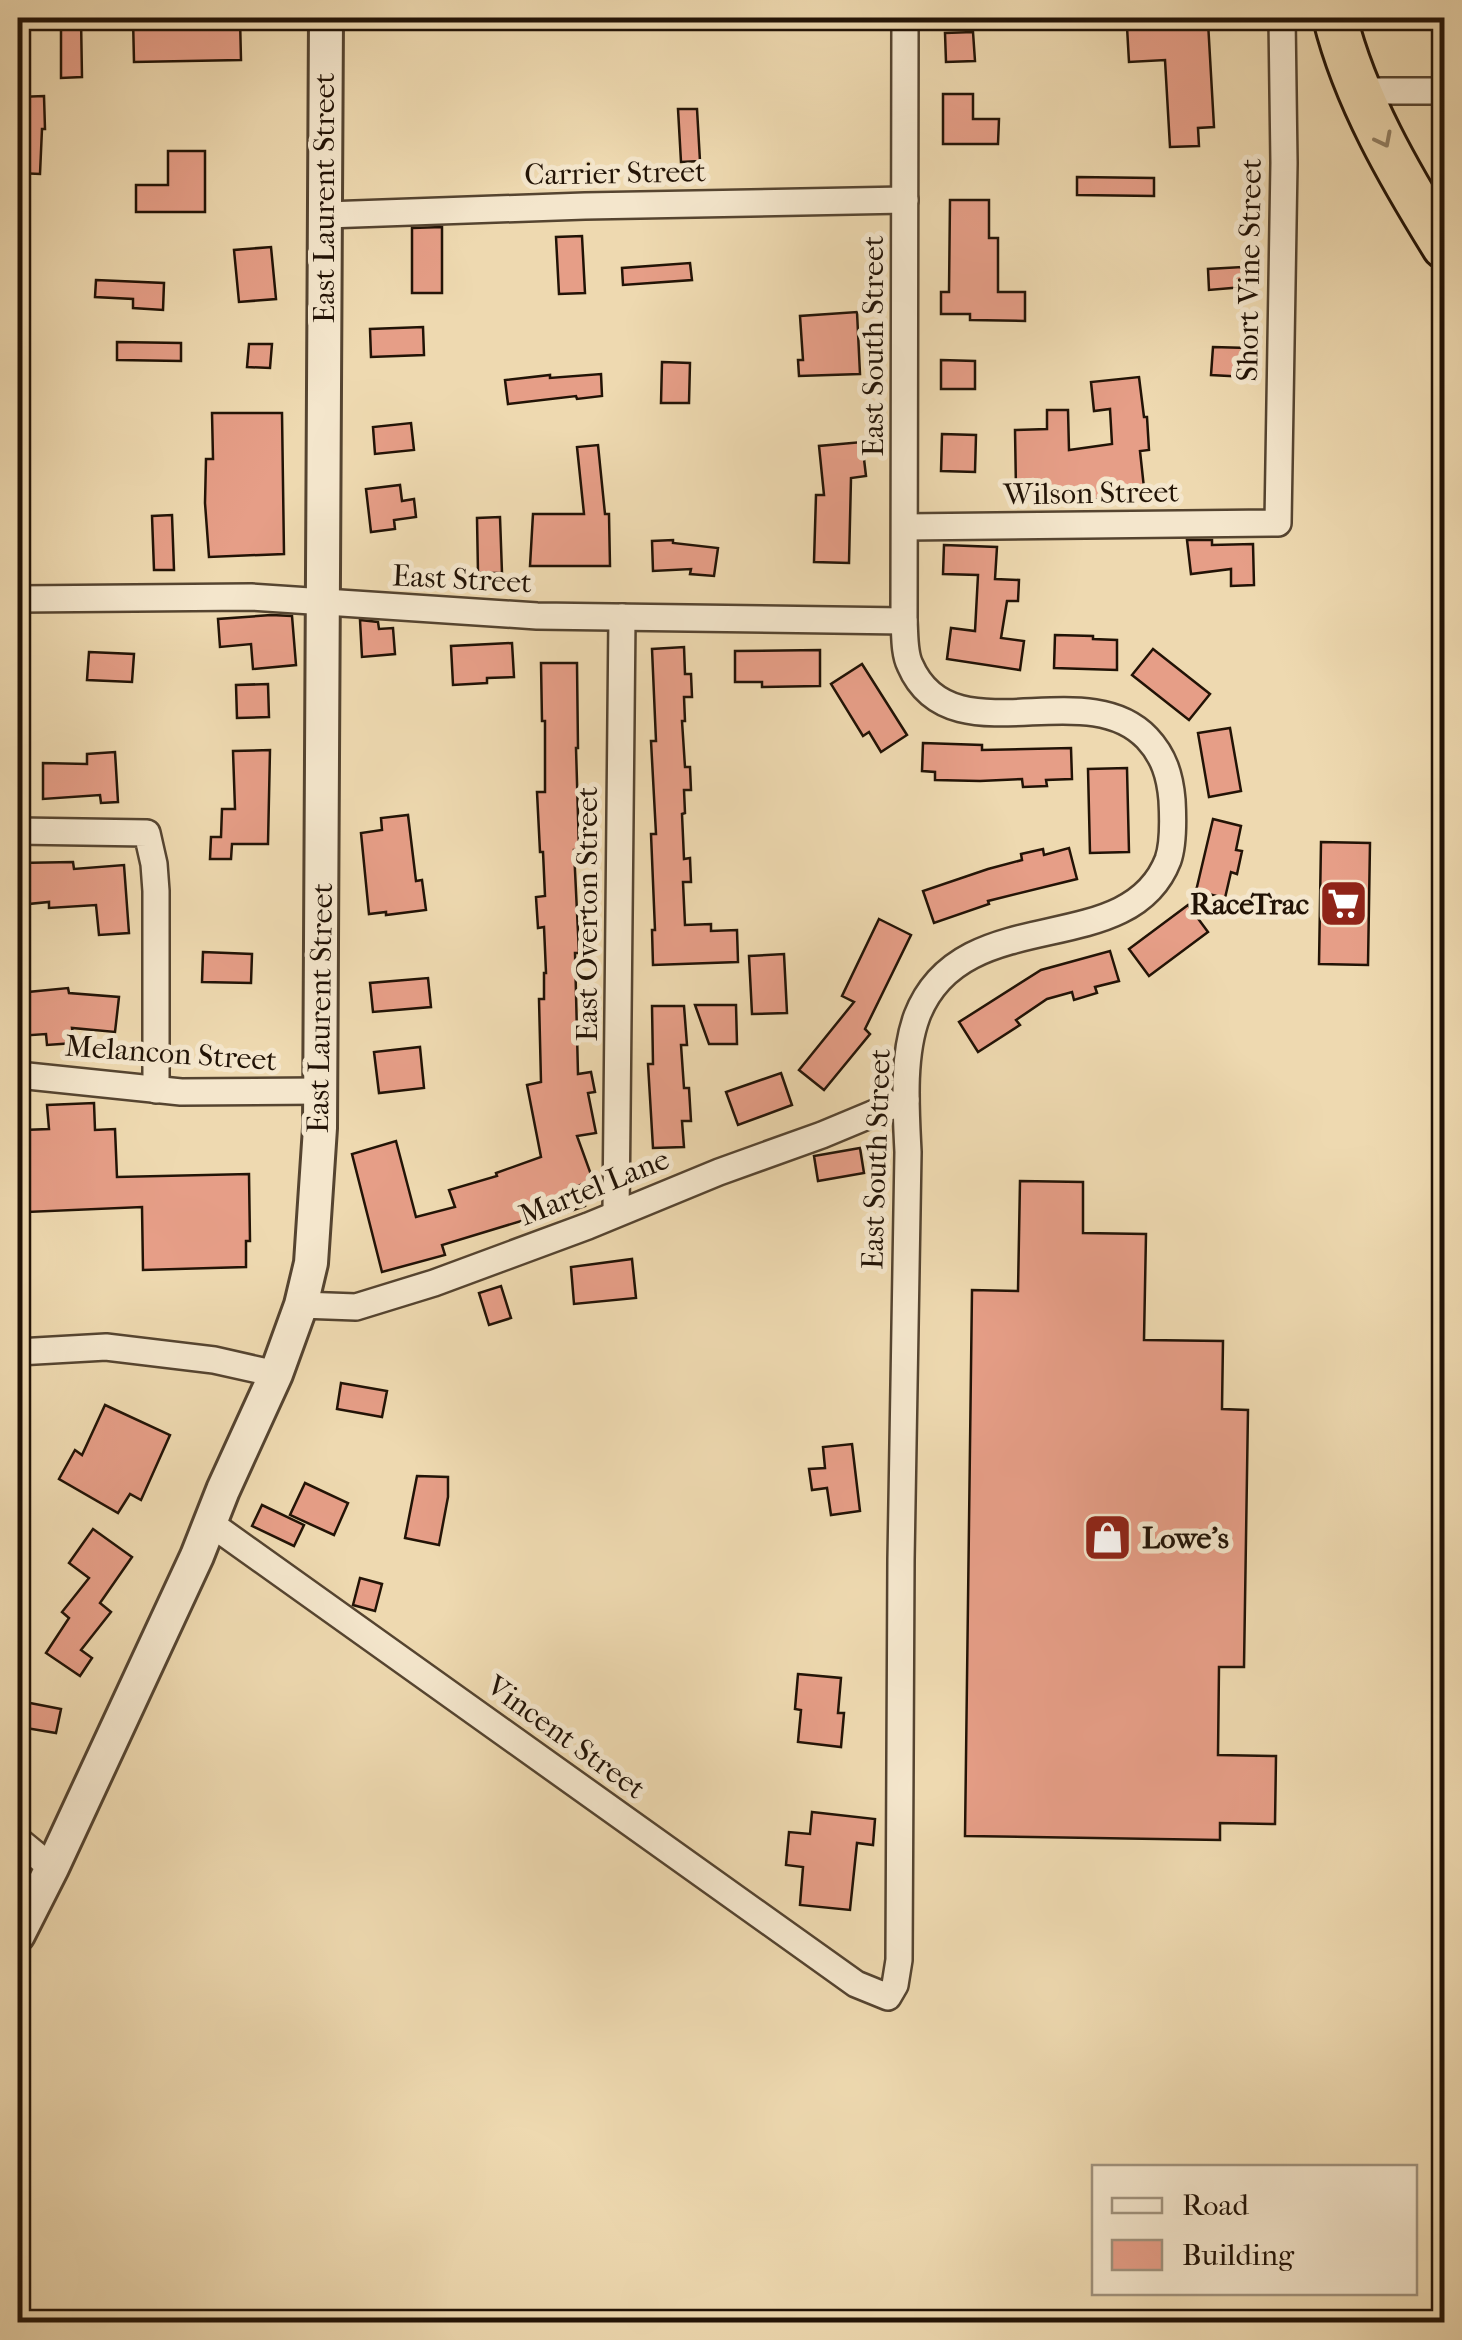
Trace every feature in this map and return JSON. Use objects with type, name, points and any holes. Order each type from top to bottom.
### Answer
[{"type":"highway","points":[[1334,18],[1361,91],[1403,178],[1444,248]]},
{"type":"street","name":"East Laurent Street","points":[[18,1935],[197,1556],[276,1374],[301,1305],[311,1263],[320,1091],[326,18]]},
{"type":"street","name":"East South Street","points":[[888,1997],[895,1985],[899,1960],[906,1100],[910,1042],[917,1015],[931,990],[950,969],[973,953],[999,943],[1106,918],[1131,906],[1153,884],[1168,859],[1172,805],[1170,777],[1158,750],[1138,728],[1114,715],[1086,711],[976,712],[948,706],[924,690],[908,662],[904,620],[905,18]]},
{"type":"street","name":"Short Vine Street","points":[[1278,523],[1284,163],[1282,18]]},
{"type":"street","points":[[1361,91],[1444,91]]},
{"type":"street","name":"Carrier Street","points":[[326,215],[905,200]]},
{"type":"street","name":"Wilson Street","points":[[905,526],[1278,523]]},
{"type":"street","name":"East Street","points":[[18,599],[251,597],[538,616],[904,620]]},
{"type":"street","name":"East Overton Street","points":[[616,1213],[622,617]]},
{"type":"street","points":[[18,832],[146,834],[156,890],[156,1090]]},
{"type":"street","name":"Melancon Street","points":[[18,1075],[181,1092],[320,1091]]},
{"type":"street","name":"Martel Lane","points":[[301,1305],[356,1306],[486,1265],[906,1100]]},
{"type":"street","points":[[18,1352],[142,1350],[276,1374]]},
{"type":"street","name":"Vincent Street","points":[[210,1523],[856,1984],[888,1997]]},
{"type":"street","points":[[18,1840],[52,1868]]},
{"type":"building","points":[[61,18],[81,18],[82,77],[61,78]]},
{"type":"building","points":[[133,18],[240,18],[241,60],[134,62]]},
{"type":"building","points":[[1208,22],[1214,127],[1198,128],[1199,146],[1170,147],[1165,60],[1129,62],[1127,27]]},
{"type":"building","points":[[973,32],[975,61],[946,62],[945,33]]},
{"type":"building","points":[[943,94],[973,94],[973,119],[999,119],[998,144],[943,144]]},
{"type":"building","points":[[44,96],[40,174],[18,173],[18,97]]},
{"type":"building","points":[[678,109],[697,109],[700,161],[681,162]]},
{"type":"building","points":[[168,151],[205,151],[205,212],[136,212],[136,185],[168,185]]},
{"type":"building","points":[[1077,177],[1154,178],[1154,196],[1077,195]]},
{"type":"building","points":[[950,200],[989,200],[989,238],[998,238],[998,292],[1025,292],[1025,321],[970,320],[970,314],[941,314],[941,292],[949,292]]},
{"type":"building","points":[[442,227],[442,293],[412,293],[412,228]]},
{"type":"building","points":[[582,236],[585,293],[559,294],[556,237]]},
{"type":"building","points":[[271,247],[276,299],[239,302],[234,250]]},
{"type":"building","points":[[690,263],[692,280],[623,285],[622,268]]},
{"type":"building","points":[[1242,267],[1243,287],[1209,290],[1208,269]]},
{"type":"building","points":[[96,280],[164,283],[163,310],[133,308],[133,299],[95,297]]},
{"type":"building","points":[[857,312],[860,374],[799,376],[798,360],[803,360],[800,316]]},
{"type":"building","points":[[423,327],[424,355],[371,357],[370,329]]},
{"type":"building","points":[[117,342],[181,343],[181,361],[117,360]]},
{"type":"building","points":[[249,344],[272,344],[270,368],[247,367]]},
{"type":"building","points":[[1213,347],[1248,348],[1247,377],[1211,375]]},
{"type":"building","points":[[941,360],[975,361],[975,389],[941,389]]},
{"type":"building","points":[[662,362],[690,363],[689,403],[661,403]]},
{"type":"building","points":[[601,374],[602,396],[508,404],[505,380]]},
{"type":"building","points":[[1139,377],[1149,450],[1140,451],[1145,497],[1088,500],[1086,489],[1016,490],[1015,430],[1047,429],[1047,410],[1068,410],[1069,450],[1112,444],[1110,409],[1094,411],[1091,382]]},
{"type":"building","points":[[212,413],[282,413],[284,554],[209,557],[205,503],[206,459],[213,459]]},
{"type":"building","points":[[411,423],[414,450],[375,454],[373,427]]},
{"type":"building","points":[[942,434],[976,435],[975,472],[941,471]]},
{"type":"building","points":[[862,442],[866,476],[851,478],[849,563],[814,562],[816,495],[824,495],[819,446]]},
{"type":"building","points":[[598,445],[605,514],[609,514],[610,566],[530,566],[533,514],[584,514],[577,447]]},
{"type":"building","points":[[400,485],[402,501],[414,499],[416,517],[394,520],[395,529],[371,532],[366,489]]},
{"type":"building","points":[[172,515],[174,570],[154,570],[152,516]]},
{"type":"building","points":[[500,517],[502,573],[478,573],[477,518]]},
{"type":"building","points":[[673,540],[718,548],[714,576],[690,574],[691,569],[653,571],[652,541]]},
{"type":"building","points":[[1187,540],[1212,540],[1212,545],[1253,544],[1254,585],[1231,586],[1231,569],[1191,574]]},
{"type":"building","points":[[944,545],[997,547],[995,579],[1019,580],[1018,601],[1007,601],[1001,638],[1024,641],[1020,670],[947,659],[951,628],[975,631],[978,575],[943,574]]},
{"type":"building","points":[[292,616],[296,665],[253,669],[251,644],[220,647],[218,619]]},
{"type":"building","points":[[360,620],[378,622],[379,629],[393,628],[395,654],[362,657]]},
{"type":"building","points":[[1055,635],[1117,640],[1117,670],[1054,668]]},
{"type":"building","points":[[512,643],[514,677],[453,685],[451,646]]},
{"type":"building","points":[[684,647],[685,674],[691,674],[692,697],[684,697],[682,721],[691,790],[684,790],[682,814],[684,859],[690,858],[691,882],[683,882],[685,925],[711,924],[711,931],[737,930],[738,962],[653,965],[651,834],[656,834],[651,741],[656,741],[652,649]]},
{"type":"building","points":[[1153,649],[1210,694],[1189,720],[1132,675]]},
{"type":"building","points":[[820,650],[820,686],[762,687],[762,682],[735,682],[735,651]]},
{"type":"building","points":[[89,652],[134,654],[132,682],[87,680]]},
{"type":"building","points":[[541,663],[577,663],[579,850],[574,850],[579,953],[575,953],[578,1074],[591,1072],[595,1092],[588,1093],[596,1133],[577,1136],[593,1180],[578,1186],[585,1206],[534,1224],[531,1218],[442,1245],[445,1255],[382,1272],[352,1154],[396,1141],[416,1217],[455,1207],[449,1190],[497,1176],[496,1173],[541,1157],[527,1085],[541,1082],[539,999],[544,999],[546,973],[544,927],[538,928],[536,897],[545,896],[537,792],[545,792]]},
{"type":"building","points":[[862,664],[907,735],[881,752],[869,732],[863,736],[831,684]]},
{"type":"building","points":[[268,684],[269,717],[237,718],[236,685]]},
{"type":"building","points":[[1230,728],[1241,791],[1209,797],[1198,733]]},
{"type":"building","points":[[923,743],[982,745],[982,750],[1071,748],[1072,779],[1046,780],[1047,786],[1023,787],[1022,779],[935,780],[935,772],[922,771]]},
{"type":"building","points":[[270,750],[268,844],[232,844],[231,859],[210,859],[211,837],[221,837],[222,809],[235,809],[233,751]]},
{"type":"building","points":[[115,752],[118,802],[101,803],[100,795],[43,799],[43,763],[87,764],[87,754]]},
{"type":"building","points":[[1127,768],[1129,852],[1090,853],[1088,769]]},
{"type":"building","points":[[408,815],[416,881],[422,880],[426,910],[369,914],[361,833],[382,830],[381,818]]},
{"type":"building","points":[[1213,819],[1241,826],[1236,850],[1242,851],[1237,874],[1231,872],[1225,898],[1196,891]]},
{"type":"building","name":"RaceTrac","points":[[1321,842],[1370,843],[1368,965],[1319,964]]},
{"type":"building","points":[[1069,848],[1077,879],[988,901],[989,904],[934,923],[923,891],[1022,860],[1021,854],[1043,849],[1044,855]]},
{"type":"building","points":[[73,862],[74,869],[124,865],[129,933],[99,935],[96,905],[18,905],[18,863]]},
{"type":"building","points":[[1188,905],[1208,932],[1149,976],[1129,949]]},
{"type":"building","points":[[879,919],[911,935],[865,1029],[870,1034],[824,1090],[799,1070],[854,1002],[842,996]]},
{"type":"building","points":[[1110,951],[1119,981],[1095,987],[1097,993],[1074,1000],[1072,992],[1047,999],[1016,1020],[1020,1025],[978,1052],[959,1022],[1041,970]]},
{"type":"building","points":[[203,952],[252,954],[251,983],[202,982]]},
{"type":"building","points":[[784,954],[787,1013],[752,1014],[749,956]]},
{"type":"building","points":[[428,978],[431,1007],[373,1012],[370,983]]},
{"type":"building","points":[[68,988],[69,993],[119,997],[115,1032],[72,1028],[74,1043],[47,1045],[46,1034],[18,1036],[18,993]]},
{"type":"building","points":[[695,1005],[736,1005],[737,1044],[709,1044]]},
{"type":"building","points":[[652,1006],[684,1006],[687,1045],[681,1045],[691,1121],[682,1121],[684,1147],[653,1148],[648,1064],[653,1064]]},
{"type":"building","points":[[420,1047],[424,1088],[379,1093],[374,1052]]},
{"type":"building","points":[[781,1073],[792,1105],[738,1125],[726,1092]]},
{"type":"building","points":[[94,1103],[95,1130],[115,1129],[117,1177],[249,1174],[250,1241],[246,1241],[246,1267],[143,1270],[142,1207],[27,1212],[23,1130],[49,1129],[47,1105]]},
{"type":"building","points":[[860,1148],[864,1173],[818,1181],[814,1156]]},
{"type":"building","name":"Lowe's","points":[[1020,1181],[1083,1182],[1083,1233],[1146,1234],[1144,1340],[1223,1341],[1222,1409],[1248,1410],[1244,1667],[1219,1667],[1218,1755],[1276,1756],[1275,1824],[1220,1823],[1220,1840],[965,1836],[972,1290],[1018,1291]]},
{"type":"building","points":[[632,1259],[636,1298],[574,1304],[571,1267]]},
{"type":"building","points":[[501,1286],[511,1318],[489,1325],[479,1293]]},
{"type":"building","points":[[341,1383],[387,1391],[382,1417],[337,1409]]},
{"type":"building","points":[[105,1405],[170,1435],[141,1500],[130,1494],[118,1513],[59,1479],[75,1450],[82,1455]]},
{"type":"building","points":[[852,1444],[860,1511],[831,1515],[827,1488],[812,1490],[809,1469],[825,1468],[823,1447]]},
{"type":"building","points":[[417,1476],[448,1477],[439,1545],[405,1538]]},
{"type":"building","points":[[305,1483],[348,1503],[334,1535],[290,1515]]},
{"type":"building","points":[[262,1505],[304,1525],[294,1546],[252,1526]]},
{"type":"building","points":[[93,1529],[132,1557],[100,1603],[111,1612],[81,1650],[92,1658],[80,1676],[46,1653],[69,1618],[62,1612],[89,1578],[69,1563]]},
{"type":"building","points":[[360,1578],[382,1584],[375,1611],[353,1605]]},
{"type":"building","points":[[798,1674],[841,1678],[841,1747],[798,1742]]},
{"type":"building","points":[[30,1703],[61,1709],[56,1733],[26,1728]]},
{"type":"building","points":[[812,1812],[875,1819],[873,1845],[857,1843],[850,1910],[800,1905],[803,1867],[786,1865],[789,1832],[810,1834]]},
{"type":"place","name":"RaceTrac","points":[[1344,904]]},
{"type":"place","name":"Lowe's","points":[[1107,1538]]}]
